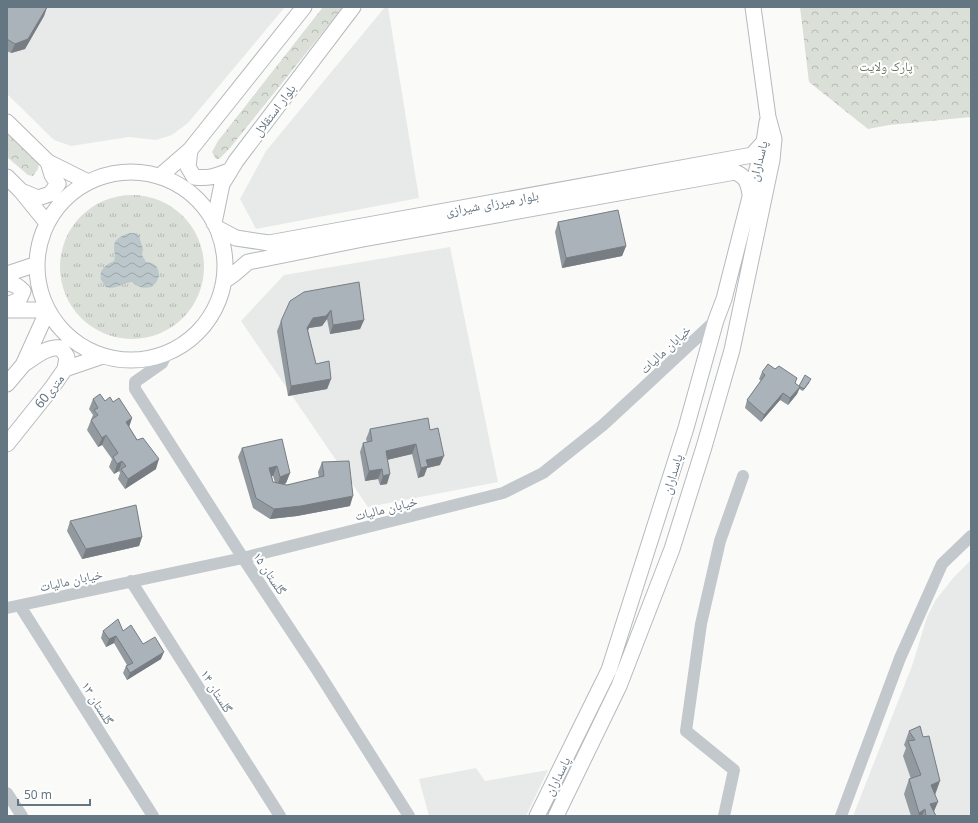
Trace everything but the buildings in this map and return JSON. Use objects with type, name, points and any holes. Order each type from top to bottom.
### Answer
[{"type":"main road","points":[[160,176],[190,150],[304,7]]},
{"type":"main road","name":"بلوار استقلال","points":[[216,225],[222,184],[236,161],[353,7]]},
{"type":"main road","name":"پاسداران","points":[[556,816],[619,686],[672,549],[732,350],[772,160],[774,139],[768,117],[753,7]]},
{"type":"main road","name":"پاسداران","points":[[537,816],[609,670],[686,428],[716,320],[724,299],[764,142],[768,117]]},
{"type":"main road","points":[[7,122],[48,162],[88,182]]},
{"type":"main road","name":"بلوار میرزای شیرازی","points":[[216,225],[236,238],[269,243],[752,155],[764,142]]},
{"type":"main road","points":[[190,150],[188,168],[194,177],[213,177],[230,171]]},
{"type":"main road","points":[[21,190],[38,198],[50,194],[58,184],[52,175],[48,162]]},
{"type":"main road","points":[[123,172],[142,172],[160,176],[192,194],[204,207],[216,225],[224,254],[225,270],[224,281],[217,304],[205,324],[194,336],[167,353],[152,358],[136,360],[103,356],[86,349],[71,338],[58,325],[48,310],[40,288],[37,264],[38,250],[42,236],[47,223],[64,199],[88,182],[105,175],[123,172]]},
{"type":"main road","name":"بلوار میرزای شیرازی","points":[[224,281],[248,262],[735,172],[743,176],[748,182],[750,195]]},
{"type":"main road","points":[[7,177],[21,190],[47,223]]},
{"type":"main road","points":[[236,238],[232,244],[231,252],[233,259],[240,262],[248,262]]},
{"type":"main road","points":[[732,263],[734,272],[738,274],[744,274],[750,267]]},
{"type":"main road","points":[[7,274],[37,264]]},
{"type":"main road","points":[[7,283],[19,286],[23,291],[19,300],[7,305]]},
{"type":"main road","points":[[724,299],[729,294],[734,295],[738,298],[740,308]]},
{"type":"main road","points":[[7,310],[48,310]]},
{"type":"main road","points":[[23,365],[48,310]]},
{"type":"main road","points":[[7,384],[23,365],[42,352],[54,347],[61,348],[67,357],[65,369]]},
{"type":"main road","name":"60متری","points":[[7,444],[65,369],[103,356]]},
{"type":"street","name":"خیابان مالیات","points":[[7,608],[243,558],[503,494],[542,473],[603,425],[716,320]]},
{"type":"street","name":"گلستان ۱۵","points":[[167,353],[162,363],[135,382],[135,389],[243,558],[317,670],[409,816]]},
{"type":"street","points":[[724,816],[734,770],[686,731],[701,624],[720,541],[743,476]]},
{"type":"street","points":[[841,816],[900,658],[942,564],[971,536]]},
{"type":"street","name":"گلستان ۱۴","points":[[131,582],[280,816]]},
{"type":"street","name":"گلستان ۱۳","points":[[20,606],[153,816]]},
{"type":"street","points":[[7,793],[22,816]]},
{"type":"shaded area","points":[[7,7],[285,7],[188,123],[172,135],[156,140],[129,137],[71,146],[54,140],[7,94]]},
{"type":"shaded area","points":[[385,7],[388,7],[419,198],[256,229],[240,199],[266,151]]},
{"type":"shaded area","points":[[450,247],[498,482],[368,507],[241,321],[284,275]]},
{"type":"shaded area","points":[[971,560],[971,816],[853,816],[912,666],[927,617],[935,601],[953,578]]},
{"type":"shaded area","points":[[476,768],[485,781],[548,770],[526,816],[429,816],[419,779]]},
{"type":"green space","points":[[323,7],[343,7],[230,148],[219,159],[216,159],[212,152],[218,141]]},
{"type":"green space","name":"پارک ولایت","points":[[800,7],[971,7],[971,117],[889,125],[868,129],[809,82]]},
{"type":"green space","points":[[7,133],[39,163],[38,169],[33,176],[28,175],[7,157]]},
{"type":"green space","points":[[125,195],[139,195],[153,198],[172,207],[188,221],[201,246],[204,267],[201,288],[195,301],[188,313],[178,323],[153,336],[139,339],[125,339],[111,336],[92,327],[76,313],[63,288],[60,274],[60,260],[63,246],[72,227],[86,211],[111,198]]},
{"type":"water","points":[[130,233],[135,233],[139,236],[143,249],[142,255],[146,262],[154,264],[158,269],[159,274],[157,280],[154,285],[148,288],[141,287],[132,282],[113,288],[106,287],[101,280],[102,270],[105,266],[114,261],[114,244],[117,239]]}]
